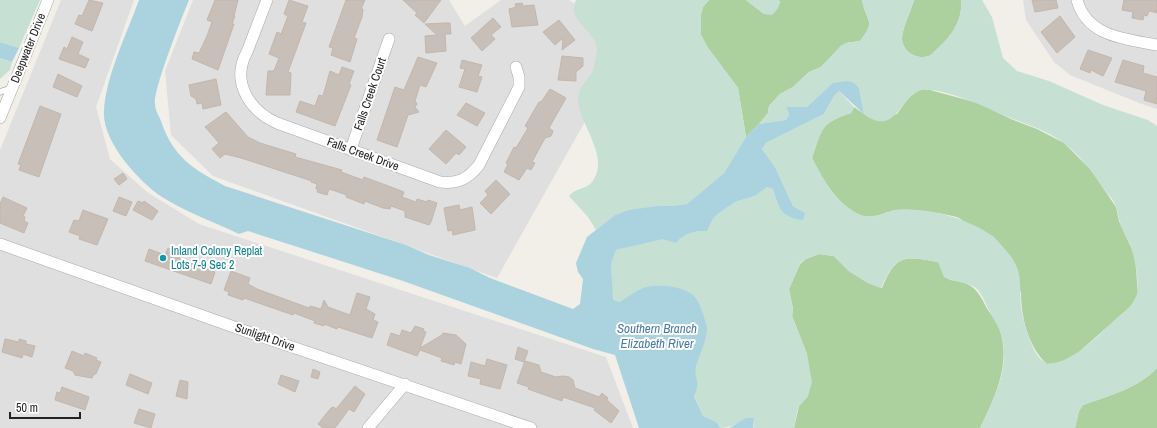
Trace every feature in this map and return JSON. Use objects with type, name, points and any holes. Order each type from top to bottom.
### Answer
[{"type":"street","name":"Deepwater Drive","points":[[0,118],[48,0]]},
{"type":"street","name":"Falls Creek Drive","points":[[267,0],[243,59],[241,72],[242,85],[246,98],[254,109],[264,117],[440,182],[452,184],[463,181],[472,174],[479,165],[519,87],[519,77],[516,67]]},
{"type":"street","points":[[1077,0],[1086,19],[1098,29],[1111,36],[1157,45]]},
{"type":"street","name":"Falls Creek Court","points":[[351,149],[389,39]]},
{"type":"street","name":"Sunlight Drive","points":[[0,244],[251,333],[406,384],[531,428]]},
{"type":"street","points":[[368,428],[406,384]]},
{"type":"lane","points":[[0,92],[12,88]]},
{"type":"shaded area","points":[[61,0],[134,0],[96,107],[110,159],[147,192],[199,224],[606,357],[633,428],[0,428],[0,150]]},
{"type":"shaded area","points":[[193,0],[449,0],[465,26],[501,0],[569,0],[588,12],[609,79],[497,278],[213,176],[171,135],[165,71]]},
{"type":"shaded area","points":[[1023,0],[1157,0],[1157,109],[1070,75],[1054,62],[1026,20]]},
{"type":"green space","points":[[0,0],[40,0],[19,48],[0,42]]},
{"type":"green space","points":[[576,0],[709,0],[703,7],[701,14],[701,35],[708,48],[738,88],[746,137],[724,173],[687,204],[658,206],[615,215],[596,230],[588,217],[569,196],[575,191],[590,185],[597,172],[598,162],[596,151],[579,107],[578,98],[581,88],[592,72],[597,48],[593,38],[575,16],[574,9]]},
{"type":"green space","points":[[709,0],[746,0],[764,14],[780,3],[779,0],[862,0],[869,25],[860,41],[846,43],[841,46],[821,67],[809,72],[793,87],[780,94],[769,106],[768,113],[746,137],[738,88],[708,48],[701,35],[701,14],[703,7]]},
{"type":"green space","points":[[746,0],[779,0],[779,5],[778,9],[772,15],[764,14]]},
{"type":"green space","points":[[862,0],[914,0],[902,38],[907,51],[915,56],[924,57],[932,54],[947,40],[955,28],[960,15],[961,0],[982,0],[992,17],[1003,58],[1017,71],[1049,81],[1103,105],[1148,120],[1157,126],[1157,368],[1141,381],[1123,391],[1083,405],[1079,411],[1075,428],[980,428],[991,406],[1000,382],[1004,358],[1004,346],[1001,334],[978,290],[968,284],[944,277],[938,262],[917,259],[902,260],[891,269],[881,288],[868,283],[849,271],[834,256],[819,254],[800,263],[789,289],[793,309],[792,316],[807,354],[812,382],[808,396],[799,406],[794,428],[753,428],[753,418],[729,427],[721,428],[716,422],[703,416],[694,395],[697,387],[695,368],[707,329],[645,288],[619,302],[612,298],[611,263],[616,250],[664,238],[676,243],[690,233],[707,231],[713,219],[718,214],[735,202],[755,196],[767,187],[773,189],[777,202],[805,213],[793,206],[775,167],[762,149],[766,143],[824,114],[834,96],[839,91],[854,107],[851,113],[833,120],[824,128],[812,158],[832,191],[852,211],[861,215],[870,217],[896,210],[920,210],[933,212],[958,219],[993,236],[1010,256],[1018,269],[1021,307],[1027,331],[1031,344],[1037,354],[1047,364],[1067,359],[1076,354],[1131,305],[1136,298],[1138,289],[1136,269],[1130,244],[1122,228],[1115,204],[1112,198],[1080,158],[1065,144],[1049,134],[969,100],[947,93],[929,90],[922,90],[915,93],[891,118],[884,121],[875,120],[864,114],[859,88],[833,84],[807,107],[786,107],[789,114],[786,120],[759,124],[768,113],[769,106],[780,94],[793,87],[809,72],[821,67],[841,46],[846,43],[860,41],[869,25]]},
{"type":"green space","points":[[914,0],[961,0],[960,15],[955,28],[947,40],[929,56],[920,57],[911,54],[907,51],[903,43],[902,38],[904,29]]},
{"type":"green space","points":[[0,58],[12,62],[10,70],[0,79]]},
{"type":"green space","points":[[923,89],[978,103],[1011,119],[1037,129],[1064,143],[1091,170],[1116,207],[1119,221],[1135,256],[1138,294],[1131,306],[1079,352],[1060,363],[1047,364],[1040,357],[1030,340],[1024,321],[1021,292],[963,221],[959,218],[945,214],[910,210],[896,210],[869,217],[860,215],[844,205],[832,191],[812,158],[824,128],[833,120],[851,113],[854,107],[870,118],[897,114],[914,93]]},
{"type":"green space","points":[[819,254],[834,256],[849,271],[868,283],[882,288],[892,269],[902,260],[917,259],[938,262],[950,280],[965,283],[978,293],[997,325],[1001,334],[1003,346],[1002,370],[999,382],[980,428],[794,428],[799,406],[808,396],[807,354],[792,316],[793,309],[789,289],[800,264],[806,259]]},
{"type":"green space","points":[[1157,368],[1157,428],[1075,428],[1079,411],[1083,405],[1123,391],[1141,381]]},
{"type":"water","name":"Southern Branch Elizabeth River","points":[[139,0],[189,0],[158,84],[155,104],[157,113],[166,133],[178,153],[203,174],[225,186],[406,245],[429,255],[470,268],[490,278],[573,309],[580,304],[583,279],[578,272],[576,263],[587,237],[615,215],[629,210],[687,204],[724,173],[746,137],[759,124],[786,120],[789,114],[786,107],[807,107],[833,83],[847,81],[854,83],[859,88],[864,114],[839,91],[834,96],[824,114],[766,143],[762,149],[775,167],[793,206],[805,213],[803,220],[790,217],[785,214],[779,207],[773,189],[767,187],[755,196],[735,202],[718,214],[713,219],[707,231],[690,233],[676,243],[663,239],[616,250],[611,264],[613,299],[619,302],[643,288],[658,286],[684,290],[696,299],[704,316],[707,332],[695,370],[697,387],[694,396],[703,416],[716,422],[721,428],[639,428],[615,355],[593,349],[403,281],[248,231],[239,234],[181,207],[162,197],[153,190],[133,171],[115,148],[105,123],[104,112],[105,99],[112,70]]},
{"type":"water","points":[[0,42],[19,48],[12,62],[0,58]]},
{"type":"water","points":[[746,418],[754,418],[753,428],[729,428]]},
{"type":"building","points":[[89,0],[103,3],[92,31],[75,24],[79,15],[82,16]]},
{"type":"building","points":[[215,0],[238,0],[232,24],[234,24],[218,70],[192,59],[194,52],[199,53],[207,36],[212,22],[207,20]]},
{"type":"building","points":[[289,0],[308,6],[302,22],[306,23],[288,72],[291,73],[290,95],[266,95],[268,71],[274,71],[279,58],[269,54],[277,32],[281,34],[288,16],[284,14]]},
{"type":"building","points":[[346,0],[365,0],[361,9],[363,9],[362,17],[354,38],[357,39],[350,62],[331,55],[333,48],[329,47]]},
{"type":"building","points":[[403,0],[441,0],[424,23],[415,15],[417,13]]},
{"type":"building","points":[[1032,0],[1056,0],[1058,8],[1035,12]]},
{"type":"building","points":[[1124,0],[1157,0],[1157,13],[1149,11],[1147,16],[1144,15],[1143,20],[1132,18],[1133,12],[1122,10]]},
{"type":"building","points":[[522,3],[523,6],[534,5],[538,25],[512,27],[509,9],[516,7],[515,4]]},
{"type":"building","points":[[1060,16],[1075,37],[1057,53],[1041,32]]},
{"type":"building","points":[[493,18],[501,27],[491,35],[495,39],[482,51],[471,38]]},
{"type":"building","points":[[559,20],[575,40],[562,50],[563,38],[555,45],[543,32]]},
{"type":"building","points":[[450,23],[451,34],[445,34],[446,51],[426,53],[425,36],[437,35],[425,24]]},
{"type":"building","points":[[72,37],[83,42],[78,54],[89,59],[85,68],[59,59],[64,47],[67,49]]},
{"type":"building","points":[[1088,50],[1112,58],[1103,76],[1091,70],[1090,73],[1080,69]]},
{"type":"building","points":[[562,56],[583,58],[583,66],[576,72],[576,81],[558,80]]},
{"type":"building","points":[[418,57],[437,63],[426,87],[420,85],[415,101],[417,104],[415,107],[419,112],[408,115],[397,147],[377,140],[395,87],[404,90]]},
{"type":"building","points":[[462,60],[482,65],[478,76],[482,77],[477,92],[459,87],[465,69],[460,68]]},
{"type":"building","points":[[1123,60],[1144,66],[1143,73],[1157,77],[1157,104],[1144,100],[1146,91],[1115,82]]},
{"type":"building","points":[[342,67],[354,71],[349,84],[351,85],[335,126],[296,112],[300,101],[315,106],[319,95],[323,96],[330,71],[339,75]]},
{"type":"building","points":[[58,74],[82,86],[77,97],[53,87]]},
{"type":"building","points":[[216,79],[221,105],[203,109],[202,103],[197,104],[196,99],[191,96],[189,85]]},
{"type":"building","points":[[550,89],[566,98],[549,128],[553,131],[551,136],[545,138],[532,162],[535,163],[531,170],[527,168],[519,180],[504,172],[508,164],[506,163],[514,147],[516,148],[528,128],[525,126],[539,102],[541,102]]},
{"type":"building","points":[[466,103],[485,113],[477,126],[457,115]]},
{"type":"building","points":[[40,106],[61,114],[39,177],[19,170],[21,165],[18,164]]},
{"type":"building","points":[[226,112],[248,137],[260,143],[296,154],[295,157],[342,170],[341,172],[363,180],[364,177],[391,187],[404,192],[402,197],[416,202],[417,199],[437,203],[431,222],[429,225],[405,217],[405,211],[391,206],[390,209],[383,208],[365,201],[364,204],[346,197],[347,195],[329,189],[327,195],[317,192],[317,184],[311,182],[312,181],[241,158],[225,154],[220,158],[212,149],[219,143],[205,127]]},
{"type":"building","points":[[446,130],[466,147],[459,155],[456,153],[446,164],[429,149]]},
{"type":"building","points":[[123,173],[127,179],[119,185],[114,179]]},
{"type":"building","points":[[496,180],[510,194],[491,214],[480,203],[488,195],[485,191]]},
{"type":"building","points":[[3,197],[27,208],[23,216],[25,217],[24,221],[28,223],[24,233],[0,223],[0,204]]},
{"type":"building","points":[[119,197],[132,202],[126,216],[113,211]]},
{"type":"building","points":[[138,201],[143,203],[144,201],[158,211],[152,220],[133,210]]},
{"type":"building","points":[[459,205],[460,210],[472,207],[475,230],[453,235],[452,230],[448,231],[444,208]]},
{"type":"building","points":[[83,210],[108,219],[97,245],[79,239],[80,236],[69,232],[74,220],[79,221]]},
{"type":"building","points":[[168,248],[181,253],[179,259],[215,272],[211,284],[145,261],[149,249],[165,255]]},
{"type":"building","points":[[231,271],[250,278],[248,284],[257,289],[309,308],[310,306],[321,309],[324,300],[328,307],[350,315],[357,293],[370,297],[366,309],[375,314],[373,320],[378,322],[372,338],[338,327],[337,329],[324,324],[324,326],[314,323],[315,321],[294,313],[293,315],[244,298],[243,300],[228,295],[229,292],[224,290]]},
{"type":"building","points":[[415,326],[424,329],[423,331],[426,332],[420,348],[443,333],[456,335],[466,344],[461,364],[455,362],[454,365],[441,361],[442,358],[420,350],[417,356],[387,345],[391,333],[400,336],[402,330],[411,333]]},
{"type":"building","points":[[5,339],[19,342],[19,339],[26,341],[26,344],[35,346],[32,357],[23,354],[22,358],[2,352]]},
{"type":"building","points":[[518,347],[528,351],[524,362],[515,359]]},
{"type":"building","points":[[72,351],[84,356],[85,353],[97,358],[96,360],[101,362],[96,374],[94,374],[92,378],[75,375],[73,371],[65,368]]},
{"type":"building","points":[[487,359],[507,365],[500,389],[480,384],[481,379],[468,376],[471,362],[485,366]]},
{"type":"building","points":[[525,361],[539,365],[541,372],[556,377],[569,377],[573,380],[575,388],[599,397],[602,393],[619,411],[611,423],[594,410],[595,408],[563,397],[562,401],[528,389],[529,387],[517,383]]},
{"type":"building","points":[[313,369],[320,372],[318,379],[311,377]]},
{"type":"building","points":[[130,374],[152,383],[148,394],[126,385]]},
{"type":"building","points":[[281,375],[299,381],[295,392],[278,384]]},
{"type":"building","points":[[180,380],[188,382],[187,399],[176,396]]},
{"type":"building","points":[[355,386],[365,394],[354,412],[349,409],[335,428],[323,428],[318,424],[331,408],[334,407],[336,409]]},
{"type":"building","points":[[62,387],[89,397],[85,410],[55,400],[57,392],[60,393]]},
{"type":"building","points":[[139,409],[155,414],[151,428],[134,423]]},
{"type":"place","name":"Inland Colony Replat Lots 7-9 Sec 2","points":[[163,258]]}]
